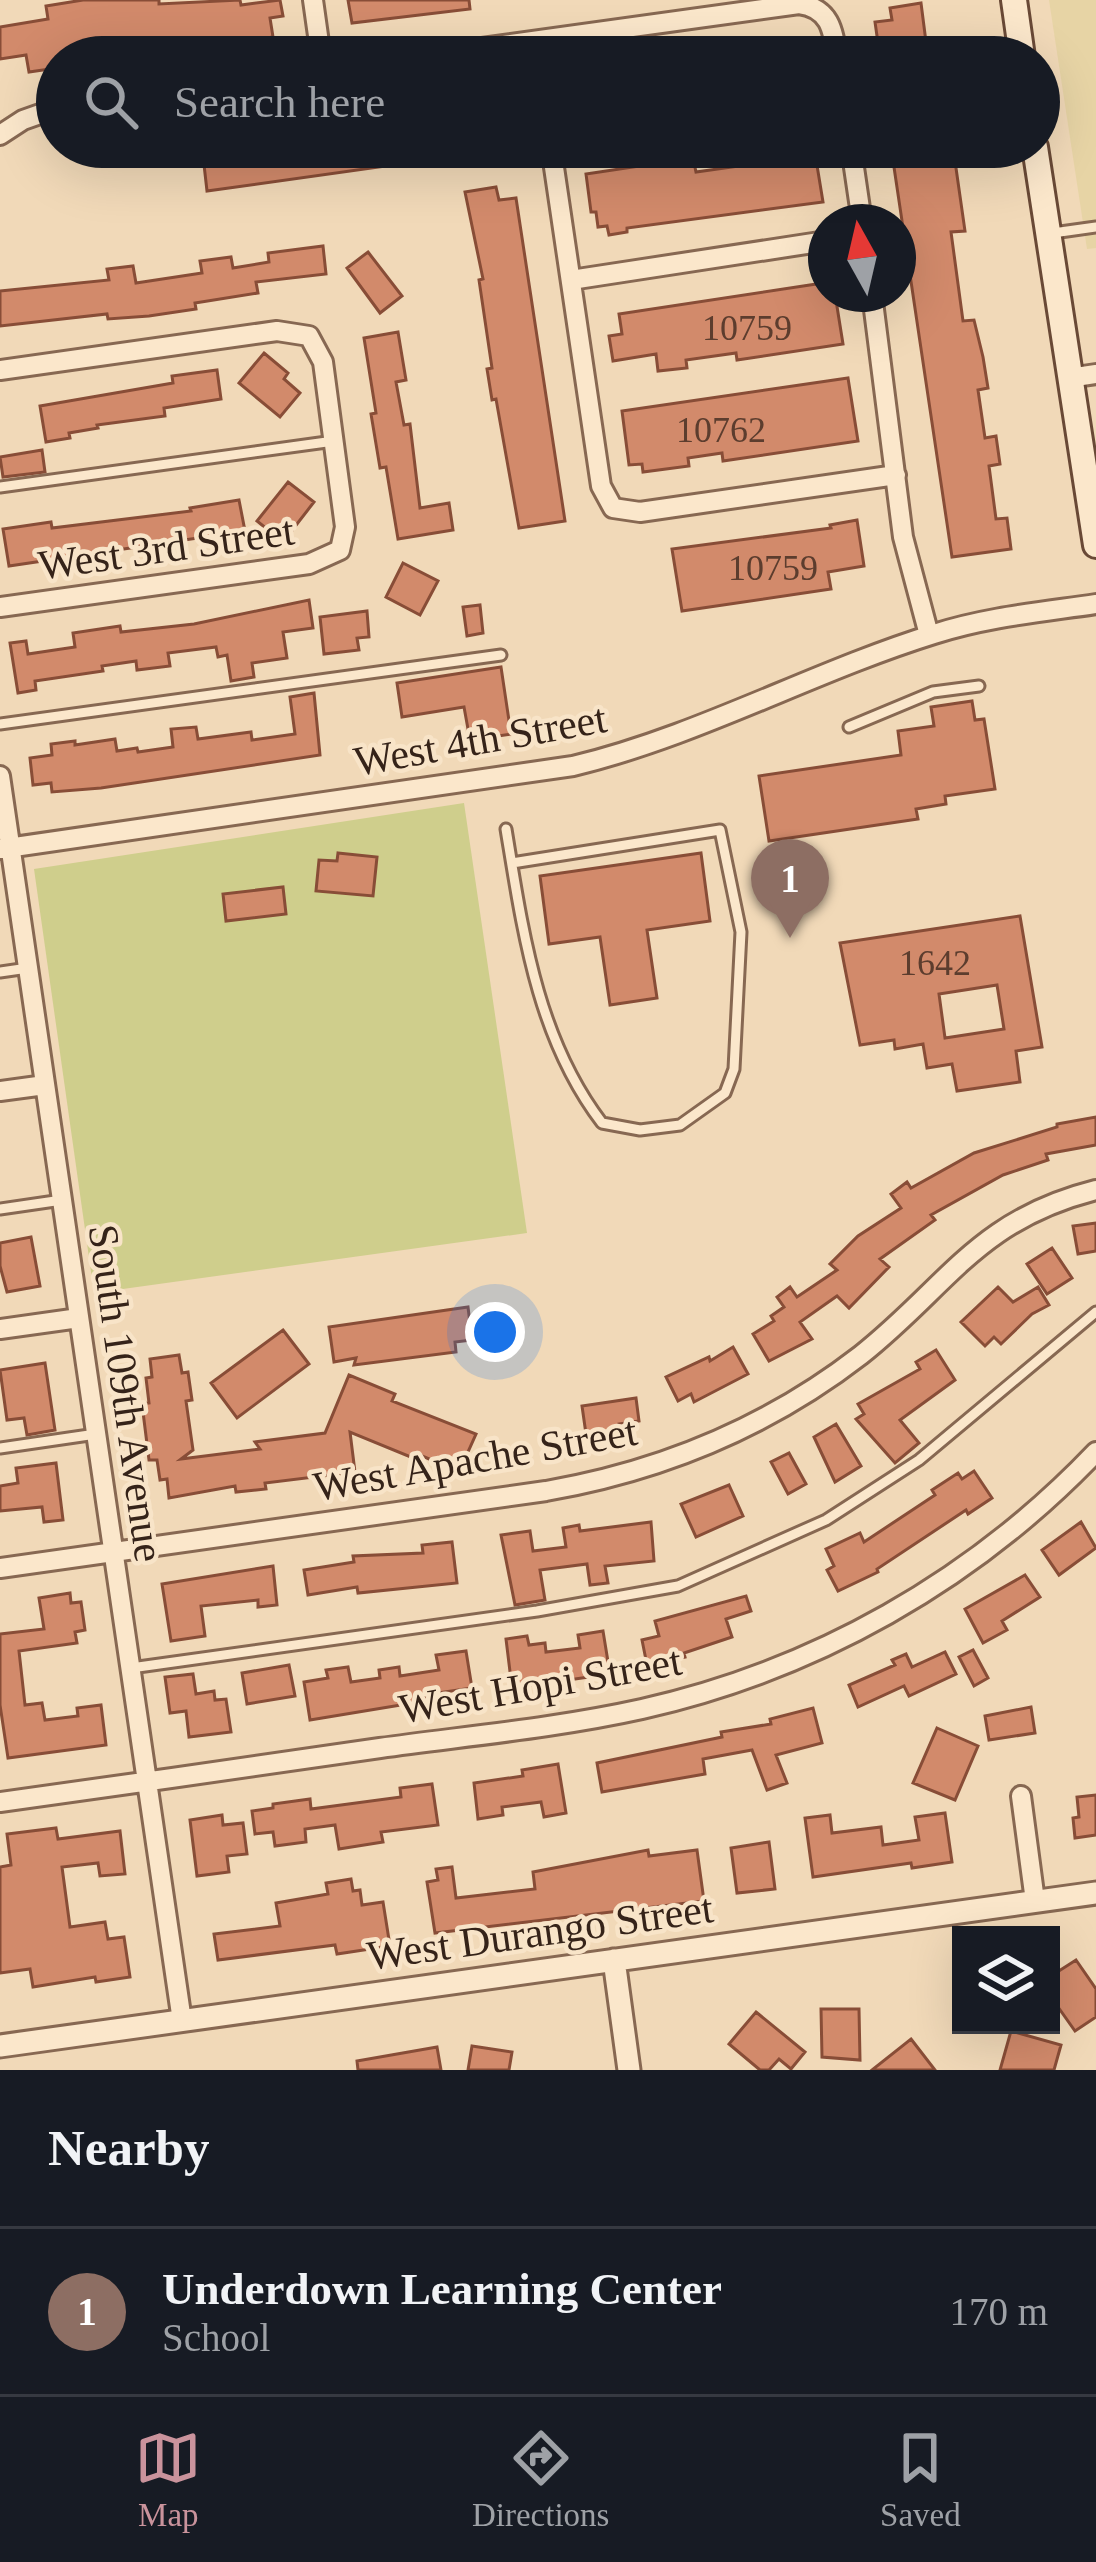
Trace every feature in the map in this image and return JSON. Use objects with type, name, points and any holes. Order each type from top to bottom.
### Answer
[{"type":"main road","points":[[1014,0],[1019,36]]},
{"type":"main road","points":[[1038,168],[1096,545]]},
{"type":"street","points":[[313,0],[318,36]]},
{"type":"street","points":[[659,0],[662,22]]},
{"type":"street","points":[[597,36],[787,4],[821,10],[834,36]]},
{"type":"street","points":[[0,135],[36,115]]},
{"type":"street","points":[[554,168],[601,486],[613,508],[640,512],[896,475]]},
{"type":"street","points":[[854,168],[859,204]]},
{"type":"street","points":[[571,280],[808,245]]},
{"type":"street","points":[[874,312],[908,563],[929,635]]},
{"type":"street","points":[[0,370],[277,331],[309,336],[323,362],[334,441]]},
{"type":"street","points":[[1069,378],[1096,374]]},
{"type":"street","name":"West 3rd Street","points":[[0,607],[309,564],[340,550],[344,515],[334,441]]},
{"type":"street","name":"West 4th Street","points":[[5,848],[573,766],[629,750],[929,635],[1096,604]]},
{"type":"street","name":"South 109th Avenue","points":[[0,776],[5,848],[28,968],[182,2021]]},
{"type":"street","points":[[0,1091],[45,1084]]},
{"type":"street","name":"West Apache Street","points":[[0,1568],[568,1487],[694,1451],[767,1417],[837,1372],[884,1336],[962,1258],[995,1233],[1046,1206],[1096,1190]]},
{"type":"street","points":[[0,1329],[79,1318]]},
{"type":"street","name":"West Hopi Street","points":[[0,1802],[596,1718],[734,1683],[855,1632],[956,1573],[1025,1520],[1096,1452]]},
{"type":"street","points":[[1021,1796],[1035,1900]]},
{"type":"street","name":"West Durango Street","points":[[0,2046],[1094,1893]]},
{"type":"street","points":[[614,1960],[629,2070]]},
{"type":"lane","points":[[1048,234],[1096,226]]},
{"type":"lane","points":[[0,487],[334,441]]},
{"type":"lane","points":[[0,724],[501,655]]},
{"type":"lane","points":[[849,728],[934,692],[979,686]]},
{"type":"lane","points":[[506,829],[527,957],[548,1022],[577,1090],[602,1123],[640,1130],[680,1125],[725,1093],[734,1069],[741,932],[720,830],[512,863]]},
{"type":"lane","points":[[0,972],[28,968]]},
{"type":"lane","points":[[0,1209],[62,1200]]},
{"type":"lane","points":[[131,1669],[678,1586],[826,1520],[919,1460],[1096,1312]]},
{"type":"lane","points":[[0,1448],[96,1434]]},
{"type":"shaded area","points":[[1049,0],[1096,0],[1096,248],[1087,249],[1060,72],[1060,36],[1054,36]]},
{"type":"shaded area","points":[[464,803],[527,1233],[94,1293],[34,869]]},
{"type":"building","points":[[83,0],[159,0],[159,4],[240,0],[241,5],[280,0],[283,16],[270,18],[273,36],[36,36],[36,71],[29,72],[26,55],[0,59],[0,27],[48,19],[46,6]]},
{"type":"building","points":[[348,0],[469,0],[470,9],[352,23]]},
{"type":"building","points":[[921,3],[925,36],[877,36],[875,22],[892,20],[890,8]]},
{"type":"building","points":[[204,168],[371,168],[207,191]]},
{"type":"building","points":[[626,168],[695,168],[696,172],[817,168],[823,202],[627,228],[627,232],[609,235],[607,226],[598,227],[586,174]]},
{"type":"building","points":[[894,168],[956,168],[965,231],[951,232],[963,321],[974,320],[983,357],[988,388],[978,390],[985,438],[996,436],[1000,464],[989,466],[996,519],[1007,518],[1011,549],[952,557],[916,312],[916,204],[899,204]]},
{"type":"building","points":[[496,187],[499,200],[516,198],[565,521],[519,528],[487,369],[492,368],[479,280],[483,279],[465,192]]},
{"type":"building","points":[[323,246],[326,274],[256,282],[258,293],[195,303],[196,309],[0,326],[0,291],[109,280],[107,269],[133,266],[136,283],[202,273],[200,261],[231,257],[233,268],[269,262],[268,253]]},
{"type":"building","points":[[368,252],[402,296],[380,313],[347,268]]},
{"type":"building","points":[[808,285],[808,312],[838,312],[843,344],[737,360],[736,353],[686,360],[687,368],[658,371],[656,354],[613,361],[609,336],[622,334],[619,314]]},
{"type":"building","points":[[398,332],[406,380],[396,382],[404,425],[410,424],[420,508],[449,503],[453,530],[398,539],[386,467],[380,468],[364,338]]},
{"type":"building","points":[[264,353],[288,373],[284,379],[300,393],[280,417],[239,383]]},
{"type":"building","points":[[217,370],[221,399],[164,408],[165,416],[97,425],[69,433],[70,438],[46,442],[40,406],[173,383],[172,376]]},
{"type":"building","points":[[848,378],[858,441],[723,461],[722,453],[688,458],[689,466],[643,472],[642,464],[629,465],[622,411]]},
{"type":"building","points":[[42,450],[45,472],[3,477],[0,457]]},
{"type":"building","points":[[288,482],[314,502],[283,542],[257,521]]},
{"type":"building","points":[[239,500],[245,531],[9,566],[3,529],[51,522],[52,528],[191,511]]},
{"type":"building","points":[[857,520],[864,566],[828,572],[831,589],[682,611],[672,549],[831,528]]},
{"type":"building","points":[[403,563],[438,581],[420,615],[386,597]]},
{"type":"building","points":[[309,600],[313,628],[283,632],[287,658],[252,663],[254,677],[231,681],[227,655],[218,657],[216,647],[168,653],[170,666],[137,670],[136,661],[102,666],[103,671],[35,681],[36,690],[18,693],[10,643],[26,641],[28,654],[75,647],[73,633],[194,624]]},
{"type":"building","points":[[480,605],[483,633],[467,636],[463,607]]},
{"type":"building","points":[[367,611],[369,637],[357,638],[359,650],[324,654],[320,617]]},
{"type":"building","points":[[501,667],[511,734],[470,740],[464,707],[402,717],[397,683]]},
{"type":"building","points":[[314,693],[320,755],[101,788],[52,792],[51,783],[33,785],[30,758],[52,755],[51,744],[115,739],[117,751],[137,748],[138,752],[173,747],[171,729],[196,727],[198,739],[251,732],[252,740],[295,734],[290,697]]},
{"type":"building","points":[[972,701],[975,720],[984,719],[995,789],[945,796],[946,804],[916,809],[918,819],[769,841],[759,776],[901,755],[898,731],[934,726],[931,707]]},
{"type":"building","points":[[338,853],[377,857],[373,896],[316,891],[319,860],[337,861]]},
{"type":"building","points":[[701,853],[710,921],[647,930],[657,998],[610,1005],[600,937],[549,944],[540,876]]},
{"type":"building","points":[[283,887],[286,914],[226,921],[223,894]]},
{"type":"building","points":[[1020,916],[1042,1047],[1016,1051],[1020,1082],[957,1091],[952,1064],[927,1068],[923,1044],[895,1049],[894,1040],[860,1045],[840,943]],"holes":[[[997,985],[1004,1029],[945,1038],[939,994]]]},
{"type":"building","points":[[1096,1117],[1096,1145],[1046,1154],[1048,1160],[1003,1175],[931,1215],[935,1220],[880,1259],[889,1267],[849,1308],[837,1296],[800,1322],[812,1339],[769,1361],[753,1334],[774,1321],[771,1316],[784,1307],[777,1297],[790,1287],[797,1297],[837,1270],[830,1264],[858,1236],[901,1208],[891,1194],[907,1182],[911,1188],[974,1153],[1057,1124]]},
{"type":"building","points":[[1096,1223],[1096,1251],[1078,1254],[1073,1226]]},
{"type":"building","points":[[31,1237],[40,1286],[7,1292],[0,1243]]},
{"type":"building","points":[[1052,1248],[1072,1278],[1047,1294],[1027,1264]]},
{"type":"building","points":[[998,1287],[1013,1302],[1038,1287],[1049,1305],[1032,1314],[1001,1344],[994,1337],[985,1346],[961,1322]]},
{"type":"building","points":[[468,1307],[472,1340],[455,1342],[456,1352],[354,1365],[356,1358],[334,1362],[329,1327]]},
{"type":"building","points":[[283,1330],[309,1364],[237,1418],[211,1383]]},
{"type":"building","points":[[733,1347],[748,1374],[694,1402],[691,1394],[678,1401],[666,1377]]},
{"type":"building","points":[[936,1350],[955,1380],[900,1420],[919,1443],[895,1463],[856,1419],[864,1414],[858,1404],[920,1369],[916,1362]]},
{"type":"building","points":[[179,1355],[182,1373],[188,1372],[192,1400],[186,1401],[193,1450],[181,1459],[260,1449],[255,1442],[325,1433],[349,1375],[395,1394],[392,1401],[476,1434],[463,1463],[447,1457],[443,1465],[420,1455],[418,1460],[350,1432],[355,1472],[265,1483],[266,1489],[236,1492],[235,1486],[169,1498],[167,1479],[160,1480],[157,1460],[149,1460],[142,1404],[149,1403],[150,1359]]},
{"type":"building","points":[[45,1363],[55,1430],[27,1435],[24,1418],[7,1420],[0,1370]]},
{"type":"building","points":[[636,1398],[639,1421],[619,1424],[621,1436],[587,1441],[582,1406]]},
{"type":"building","points":[[836,1424],[861,1466],[835,1482],[814,1437]]},
{"type":"building","points":[[789,1453],[806,1484],[788,1494],[771,1462]]},
{"type":"building","points":[[56,1463],[63,1520],[44,1522],[42,1507],[0,1511],[0,1486],[18,1483],[16,1468]]},
{"type":"building","points":[[974,1471],[992,1498],[968,1514],[966,1510],[878,1572],[838,1591],[827,1570],[834,1566],[826,1549],[860,1533],[864,1542],[935,1495],[932,1490],[958,1473],[962,1479]]},
{"type":"building","points":[[729,1485],[743,1516],[696,1537],[681,1504]]},
{"type":"building","points":[[651,1522],[654,1561],[605,1566],[608,1583],[590,1585],[587,1564],[540,1570],[545,1600],[515,1605],[501,1535],[530,1531],[533,1551],[566,1547],[563,1528],[579,1525],[580,1531]]},
{"type":"building","points":[[1081,1522],[1096,1548],[1059,1575],[1042,1550]]},
{"type":"building","points":[[452,1542],[457,1583],[358,1593],[357,1587],[308,1595],[304,1570],[354,1562],[353,1556],[423,1553],[422,1545]]},
{"type":"building","points":[[273,1566],[277,1605],[258,1607],[258,1600],[201,1606],[205,1636],[171,1641],[162,1584]]},
{"type":"building","points":[[1025,1575],[1040,1597],[1002,1621],[1007,1630],[983,1643],[965,1609]]},
{"type":"building","points":[[70,1593],[71,1603],[81,1602],[85,1630],[75,1632],[77,1643],[19,1651],[25,1705],[42,1703],[45,1720],[78,1716],[77,1708],[101,1705],[106,1745],[8,1758],[0,1705],[0,1634],[44,1629],[39,1598]]},
{"type":"building","points":[[746,1596],[751,1611],[726,1619],[732,1637],[684,1653],[685,1657],[647,1665],[642,1640],[659,1636],[655,1621]]},
{"type":"building","points":[[603,1631],[610,1674],[512,1688],[506,1639],[527,1636],[529,1645],[545,1643],[546,1652],[580,1648],[578,1635]]},
{"type":"building","points":[[973,1650],[988,1678],[974,1686],[959,1657]]},
{"type":"building","points":[[466,1651],[472,1688],[424,1695],[425,1701],[310,1720],[304,1682],[328,1678],[326,1670],[348,1667],[351,1682],[380,1678],[379,1670],[399,1667],[400,1676],[439,1670],[436,1655]]},
{"type":"building","points":[[945,1652],[956,1674],[909,1696],[904,1686],[858,1707],[849,1685],[895,1665],[892,1660],[906,1654],[912,1667]]},
{"type":"building","points":[[289,1665],[295,1696],[247,1704],[242,1673]]},
{"type":"building","points":[[193,1674],[196,1694],[214,1691],[215,1700],[226,1699],[231,1732],[189,1737],[186,1711],[170,1713],[165,1677]]},
{"type":"building","points":[[1031,1707],[1035,1733],[989,1740],[985,1716]]},
{"type":"building","points":[[813,1708],[822,1743],[776,1755],[787,1783],[767,1790],[752,1750],[703,1759],[705,1774],[602,1792],[597,1763],[722,1737],[721,1732],[771,1724],[770,1719]]},
{"type":"building","points":[[937,1728],[978,1746],[955,1800],[913,1783]]},
{"type":"building","points":[[558,1764],[566,1813],[544,1817],[541,1802],[502,1807],[503,1815],[478,1819],[474,1783],[523,1776],[522,1770]]},
{"type":"building","points":[[432,1784],[438,1825],[381,1832],[383,1842],[339,1849],[335,1825],[305,1829],[306,1842],[275,1846],[273,1832],[255,1834],[252,1811],[273,1808],[273,1804],[310,1799],[311,1809],[401,1797],[400,1788]]},
{"type":"building","points":[[1096,1795],[1096,1835],[1075,1838],[1077,1797]]},
{"type":"building","points":[[945,1813],[952,1862],[813,1877],[805,1818],[830,1815],[832,1833],[881,1827],[883,1845],[919,1840],[915,1817]]},
{"type":"building","points":[[222,1815],[223,1825],[243,1823],[247,1854],[227,1856],[229,1872],[197,1876],[190,1820]]},
{"type":"building","points":[[56,1828],[58,1839],[120,1831],[125,1874],[100,1876],[98,1863],[62,1867],[70,1927],[105,1922],[108,1939],[124,1937],[130,1977],[33,1987],[30,1969],[0,1973],[0,1867],[11,1865],[7,1834]]},
{"type":"building","points":[[769,1842],[775,1889],[737,1893],[731,1848]]},
{"type":"building","points":[[648,1850],[649,1856],[697,1850],[704,1901],[435,1933],[427,1882],[438,1880],[436,1869],[452,1867],[456,1898],[535,1889],[533,1872]]},
{"type":"building","points":[[351,1879],[353,1891],[360,1890],[362,1905],[383,1902],[390,1946],[337,1954],[335,1945],[218,1960],[214,1934],[280,1926],[276,1903],[328,1894],[326,1883]]},
{"type":"building","points":[[1076,1960],[1096,1989],[1096,2017],[1075,2031],[1060,2010],[1060,1970]]},
{"type":"building","points":[[821,2009],[859,2009],[860,2060],[822,2057]]},
{"type":"building","points":[[756,2012],[805,2052],[791,2069],[779,2059],[769,2070],[760,2070],[729,2044]]},
{"type":"building","points":[[1010,2034],[1061,2045],[1054,2070],[1000,2070]]},
{"type":"building","points":[[911,2039],[935,2070],[872,2070]]},
{"type":"building","points":[[472,2046],[512,2052],[509,2070],[468,2070]]},
{"type":"building","points":[[437,2047],[441,2070],[358,2070],[357,2061]]},
{"type":"place","name":"Underdown Learning Center","points":[[790,938]]}]
